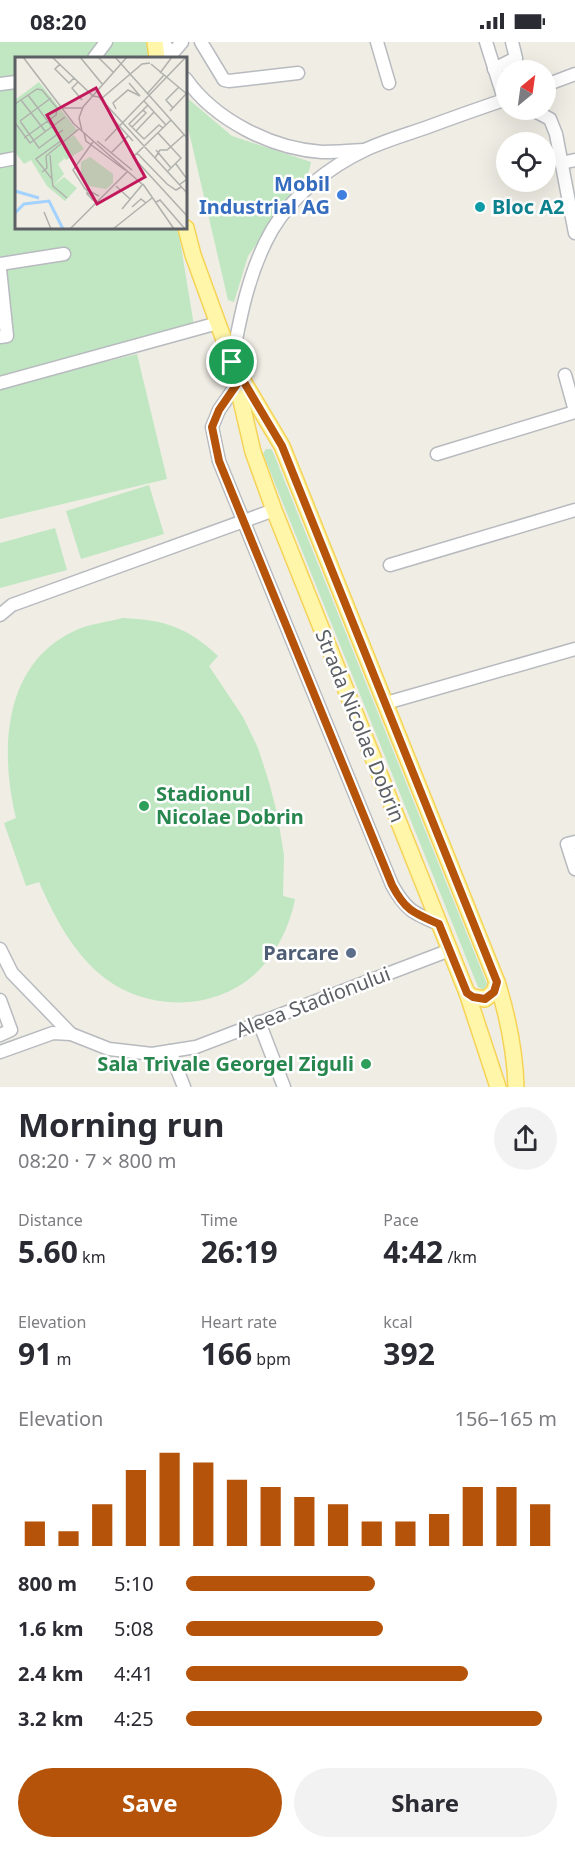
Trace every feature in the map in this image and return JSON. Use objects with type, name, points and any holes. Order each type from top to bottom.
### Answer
[{"type":"main road","points":[[155,42],[166,57]]},
{"type":"main road","name":"Strada Nicolae Dobrin","points":[[186,230],[192,255],[232,362],[253,452],[274,510],[467,993],[498,1087]]},
{"type":"main road","name":"Strada Nicolae Dobrin","points":[[232,362],[282,446],[497,982],[506,1010],[516,1087]]},
{"type":"main road","points":[[253,452],[259,445],[270,441],[282,446]]},
{"type":"main road","points":[[467,993],[473,997],[485,999],[494,992],[497,982]]},
{"type":"street","points":[[95,57],[106,42]]},
{"type":"street","points":[[164,42],[167,57]]},
{"type":"street","points":[[168,57],[182,42]]},
{"type":"street","points":[[201,42],[224,80],[298,73]]},
{"type":"street","points":[[377,42],[389,83]]},
{"type":"street","points":[[486,42],[496,74]]},
{"type":"street","points":[[494,69],[516,58],[512,42]]},
{"type":"street","points":[[556,81],[575,74]]},
{"type":"street","points":[[0,84],[15,82]]},
{"type":"street","points":[[188,82],[219,113],[249,132],[278,142],[321,152],[365,150]]},
{"type":"street","points":[[232,362],[245,298],[258,260],[273,230],[292,204],[309,187],[365,150],[496,103]]},
{"type":"street","points":[[550,120],[556,134],[575,232]]},
{"type":"street","points":[[0,161],[15,158]]},
{"type":"street","points":[[561,163],[575,160]]},
{"type":"street","points":[[0,264],[64,255]]},
{"type":"street","points":[[0,270],[6,336],[0,337]]},
{"type":"street","points":[[0,383],[218,323]]},
{"type":"street","points":[[437,454],[575,411],[565,375]]},
{"type":"street","points":[[237,384],[219,410],[212,427],[219,461],[392,885],[401,903],[415,914],[439,924]]},
{"type":"street","points":[[0,615],[12,605],[274,510]]},
{"type":"street","points":[[390,565],[575,510]]},
{"type":"street","points":[[386,703],[575,649]]},
{"type":"street","points":[[571,843],[575,869]]},
{"type":"street","name":"Aleea Stadionului","points":[[0,949],[12,973],[71,1034]]},
{"type":"street","name":"Aleea Stadionului","points":[[0,1052],[53,1033],[71,1034],[109,1049],[152,1054],[196,1047],[450,950]]},
{"type":"street","points":[[0,1000],[10,1030],[0,1035]]},
{"type":"street","points":[[259,1022],[284,1087]]},
{"type":"street","points":[[170,1051],[184,1087]]},
{"type":"green space","points":[[0,42],[148,42],[151,57],[15,57],[15,230],[178,230],[194,326],[0,382]]},
{"type":"green space","points":[[188,99],[232,136],[311,162],[309,171],[248,256],[234,302],[228,300],[188,128]]},
{"type":"green space","points":[[137,354],[167,479],[0,519],[0,387]]},
{"type":"green space","points":[[266,449],[271,449],[273,452],[487,984],[484,990],[478,987],[263,454]]},
{"type":"green space","points":[[149,485],[164,534],[81,559],[66,511]]},
{"type":"green space","points":[[55,528],[67,570],[0,588],[0,543]]},
{"type":"green space","name":"Stadionul Nicolae Dobrin","points":[[123,618],[163,623],[175,627],[196,638],[218,656],[209,666],[243,717],[258,748],[277,813],[284,855],[283,896],[295,899],[281,940],[263,966],[239,986],[220,995],[201,1000],[161,1001],[142,997],[106,979],[84,959],[66,935],[39,882],[26,886],[4,823],[16,818],[8,766],[8,739],[12,712],[20,688],[32,665],[50,646],[74,631]]},
{"type":"place","name":"Mobil Industrial AG","points":[[342,195]]},
{"type":"place","name":"Bloc A2","points":[[480,207]]},
{"type":"place","name":"Stadionul Nicolae Dobrin","points":[[144,806]]},
{"type":"place","name":"Parcare","points":[[351,953]]},
{"type":"place","name":"Sala Trivale Georgel Ziguli","points":[[366,1064]]},
{"type":"route","points":[[232,362],[282,446],[459,886],[497,982],[494,992],[485,999],[473,997],[467,993],[439,924],[415,914],[401,903],[392,885],[219,461],[212,427],[219,410],[237,384],[232,362]]}]
